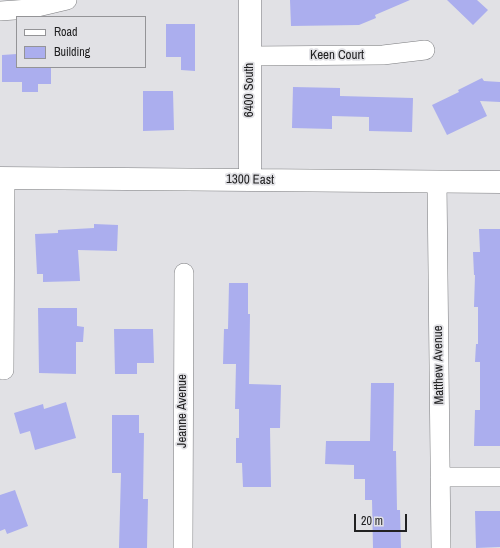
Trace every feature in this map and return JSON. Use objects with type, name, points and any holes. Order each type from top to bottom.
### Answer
[{"type":"main road","name":"6400 South","points":[[250,0],[250,180]]},
{"type":"main road","name":"1300 East","points":[[3,178],[500,182]]},
{"type":"street","points":[[6,7],[29,9],[67,0]]},
{"type":"street","name":"Keen Court","points":[[250,56],[383,56],[424,50]]},
{"type":"street","points":[[3,178],[4,370]]},
{"type":"street","name":"Matthew Avenue","points":[[437,182],[441,548]]},
{"type":"street","name":"Jeanne Avenue","points":[[182,548],[184,273]]},
{"type":"street","points":[[440,477],[500,477]]},
{"type":"building","points":[[290,0],[410,0],[375,15],[376,18],[359,25],[291,26]]},
{"type":"building","points":[[447,0],[477,0],[488,10],[473,25]]},
{"type":"building","points":[[166,24],[195,24],[195,71],[181,70],[181,57],[166,57]]},
{"type":"building","points":[[16,54],[16,68],[51,68],[51,84],[38,84],[38,92],[22,92],[22,82],[2,82],[2,55]]},
{"type":"building","points":[[482,78],[484,81],[500,82],[500,102],[480,101],[487,116],[447,135],[432,105],[459,92],[458,90]]},
{"type":"building","points":[[293,87],[340,88],[340,96],[413,98],[412,132],[369,131],[369,117],[332,116],[332,129],[292,128]]},
{"type":"building","points":[[143,91],[173,91],[174,130],[143,131]]},
{"type":"building","points":[[94,224],[118,225],[117,251],[78,250],[80,281],[43,282],[43,274],[37,274],[35,234],[58,233],[58,230],[94,228]]},
{"type":"building","points":[[479,229],[500,229],[500,446],[474,446],[475,410],[480,410],[480,362],[475,362],[476,344],[478,344],[478,307],[474,307],[475,275],[473,252],[480,252]]},
{"type":"building","points":[[229,283],[248,283],[248,314],[250,314],[249,384],[281,385],[280,428],[270,428],[271,487],[243,487],[242,463],[236,463],[236,438],[239,438],[239,409],[235,409],[236,364],[223,364],[224,329],[228,329]]},
{"type":"building","points":[[38,308],[77,308],[77,326],[84,327],[83,342],[76,342],[76,374],[39,373]]},
{"type":"building","points":[[114,329],[153,329],[154,363],[137,363],[137,374],[115,374]]},
{"type":"building","points":[[371,383],[394,383],[393,451],[396,451],[397,510],[400,510],[401,548],[373,548],[372,500],[365,500],[365,479],[354,479],[354,465],[325,464],[326,441],[370,441]]},
{"type":"building","points":[[66,402],[76,438],[35,450],[30,431],[20,434],[14,413],[43,404],[44,409]]},
{"type":"building","points":[[112,415],[139,415],[139,433],[144,433],[143,499],[148,499],[147,548],[119,548],[121,473],[112,473]]},
{"type":"building","points":[[15,490],[28,526],[7,534],[5,529],[0,531],[0,495]]},
{"type":"building","points":[[475,511],[500,511],[500,547],[476,548]]}]
